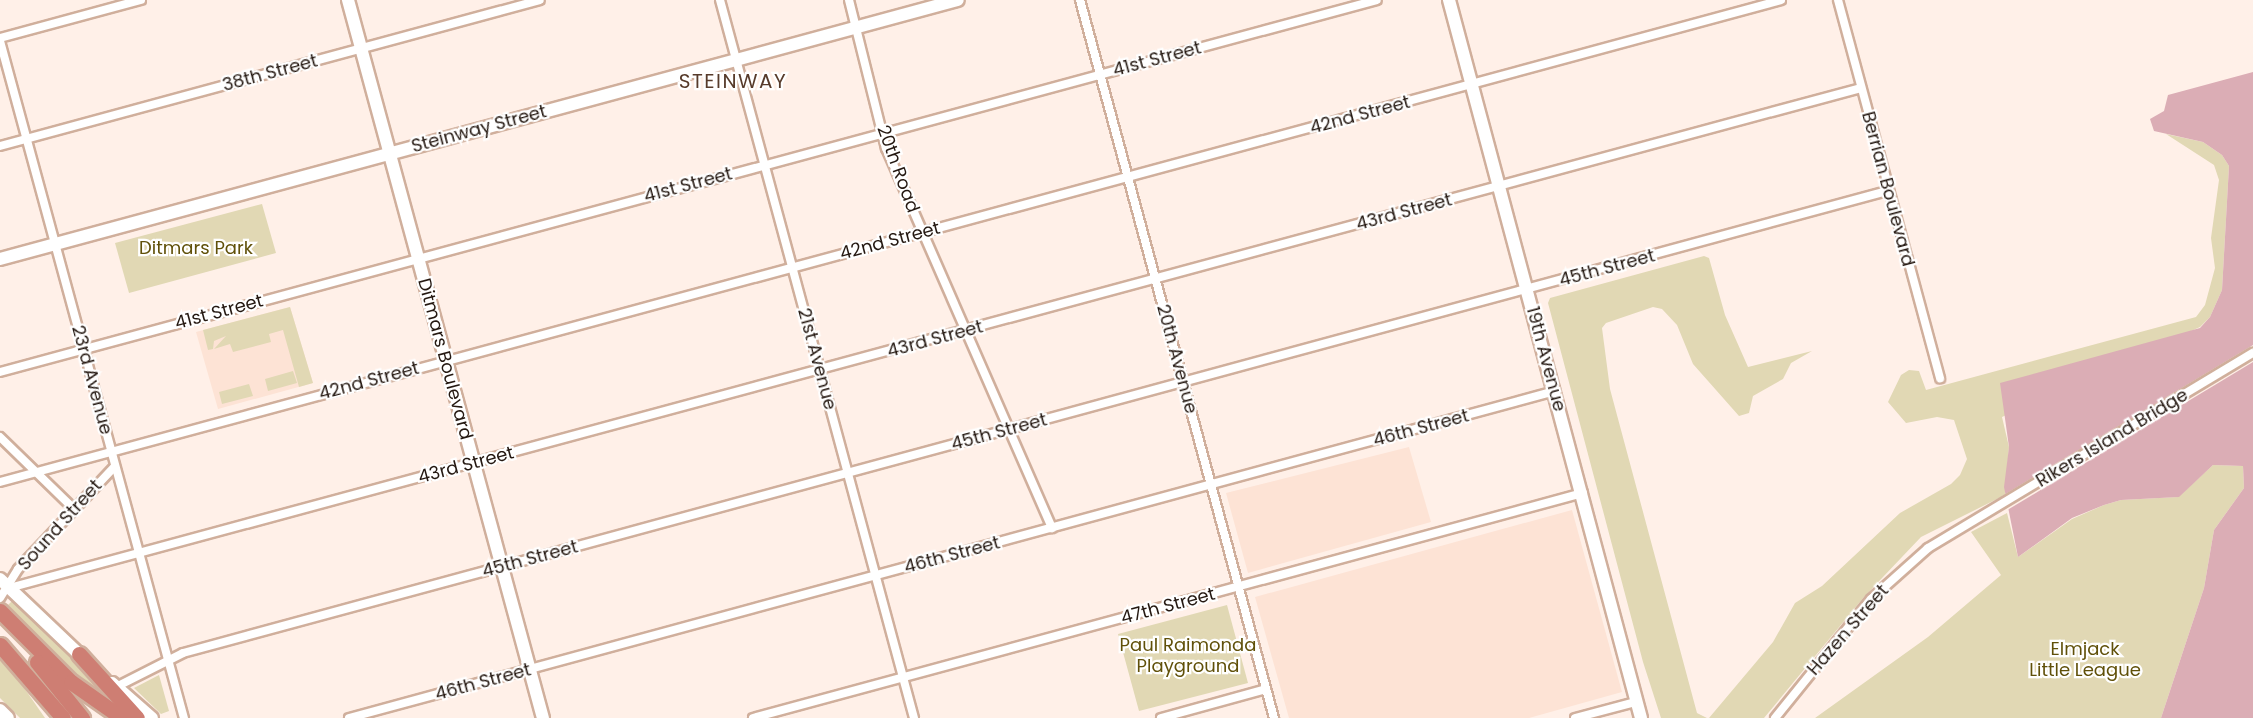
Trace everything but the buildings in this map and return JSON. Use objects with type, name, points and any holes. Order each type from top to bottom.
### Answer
[{"type":"highway","points":[[0,611],[71,682],[122,718]]},
{"type":"highway","points":[[0,620],[82,718]]},
{"type":"highway","points":[[0,645],[63,718]]},
{"type":"highway","points":[[0,653],[52,718]]},
{"type":"highway","points":[[79,654],[137,718]]},
{"type":"street","points":[[0,40],[141,0]]},
{"type":"street","name":"Ditmars Boulevard","points":[[348,0],[543,718]]},
{"type":"street","name":"38th Street","points":[[0,146],[540,0]]},
{"type":"street","name":"21st Avenue","points":[[720,0],[914,718]]},
{"type":"street","name":"20th Road","points":[[849,0],[883,133],[922,232],[1052,528]]},
{"type":"street","name":"Steinway Street","points":[[0,259],[958,0]]},
{"type":"street","name":"20th Avenue","points":[[1080,0],[1274,718]]},
{"type":"street","name":"41st Street","points":[[0,372],[1377,0]]},
{"type":"street","name":"19th Avenue","points":[[1449,0],[1583,494],[1641,718]]},
{"type":"street","name":"42nd Street","points":[[0,482],[1781,0]]},
{"type":"street","name":"Berrian Boulevard","points":[[1838,0],[1887,191],[1940,378]]},
{"type":"street","name":"23rd Avenue","points":[[0,40],[183,718]]},
{"type":"street","name":"43rd Street","points":[[3,590],[965,332],[1861,88]]},
{"type":"street","name":"45th Street","points":[[116,687],[167,661],[502,566],[1887,191]]},
{"type":"street","name":"Rikers Island Bridge","points":[[1928,548],[2253,353]]},
{"type":"street","name":"46th Street","points":[[349,718],[1555,392]]},
{"type":"street","points":[[0,437],[74,509]]},
{"type":"street","name":"Sound Street","points":[[3,590],[18,569],[115,466]]},
{"type":"street","name":"47th Street","points":[[753,718],[1583,494]]},
{"type":"street","name":"Hazen Street","points":[[1775,718],[1871,599],[1928,548]]},
{"type":"street","points":[[3,590],[152,718]]},
{"type":"street","points":[[1161,718],[1266,689]]},
{"type":"street","points":[[1575,718],[1635,702]]},
{"type":"street","points":[[0,710],[8,718]]},
{"type":"shaded area","points":[[2253,72],[2253,718],[2161,718],[2204,588],[2214,530],[2244,488],[2243,466],[2213,465],[2179,497],[2121,500],[2104,505],[2072,518],[2018,557],[2004,487],[2009,447],[2000,383],[2200,328],[2210,317],[2222,290],[2229,166],[2222,155],[2203,142],[2154,131],[2150,119],[2164,111],[2168,95]]},
{"type":"shaded area","points":[[290,307],[313,383],[218,409],[196,332]]},
{"type":"shaded area","points":[[1409,447],[1431,522],[1248,573],[1226,493]]},
{"type":"shaded area","points":[[1572,510],[1622,692],[1529,718],[1289,718],[1255,597]]},
{"type":"green space","points":[[2166,134],[2203,142],[2222,155],[2229,166],[2222,290],[2210,317],[2200,327],[2002,417],[2009,447],[2005,495],[1921,537],[1864,597],[1764,718],[1709,718],[1773,642],[1795,603],[1822,586],[1900,513],[1951,484],[1960,475],[1967,459],[1954,420],[1937,417],[1906,423],[1888,402],[1901,375],[1909,370],[1919,371],[1926,390],[2196,317],[2205,305],[2215,268],[2211,238],[2219,180],[2214,165]]},
{"type":"green space","name":"Ditmars Park","points":[[262,204],[276,253],[129,293],[115,243]]},
{"type":"green space","points":[[1704,256],[1709,258],[1725,315],[1748,367],[1812,351],[1791,363],[1783,379],[1753,396],[1749,413],[1739,416],[1693,364],[1677,325],[1662,309],[1653,307],[1606,323],[1602,328],[1610,389],[1697,713],[1707,718],[1661,718],[1643,662],[1548,303],[1550,298]]},
{"type":"green space","points":[[290,307],[313,383],[299,387],[283,330],[269,334],[271,342],[233,352],[230,344],[214,349],[226,336],[214,341],[213,349],[208,350],[203,330]]},
{"type":"green space","points":[[293,371],[297,383],[268,391],[265,379]]},
{"type":"green space","points":[[249,384],[253,396],[222,404],[219,392]]},
{"type":"green space","name":"Elmjack Little League","points":[[2213,465],[2243,466],[2244,488],[2214,530],[2204,588],[2161,718],[1815,718],[1928,637],[2001,575],[1971,532],[2007,513],[2018,557],[2072,519],[2104,505],[2121,500],[2178,497]]},
{"type":"green space","points":[[12,601],[128,712],[69,670],[8,605]]},
{"type":"green space","name":"Paul Raimonda Playground","points":[[1227,605],[1248,683],[1139,711],[1118,634]]},
{"type":"green space","points":[[0,659],[18,679],[45,718],[20,718],[0,698]]},
{"type":"green space","points":[[159,675],[169,711],[161,714],[134,688]]},
{"type":"pier","points":[[2253,345],[2253,362],[2004,512],[2002,496]]},
{"type":"district","name":"STEINWAY","points":[[733,81]]}]
